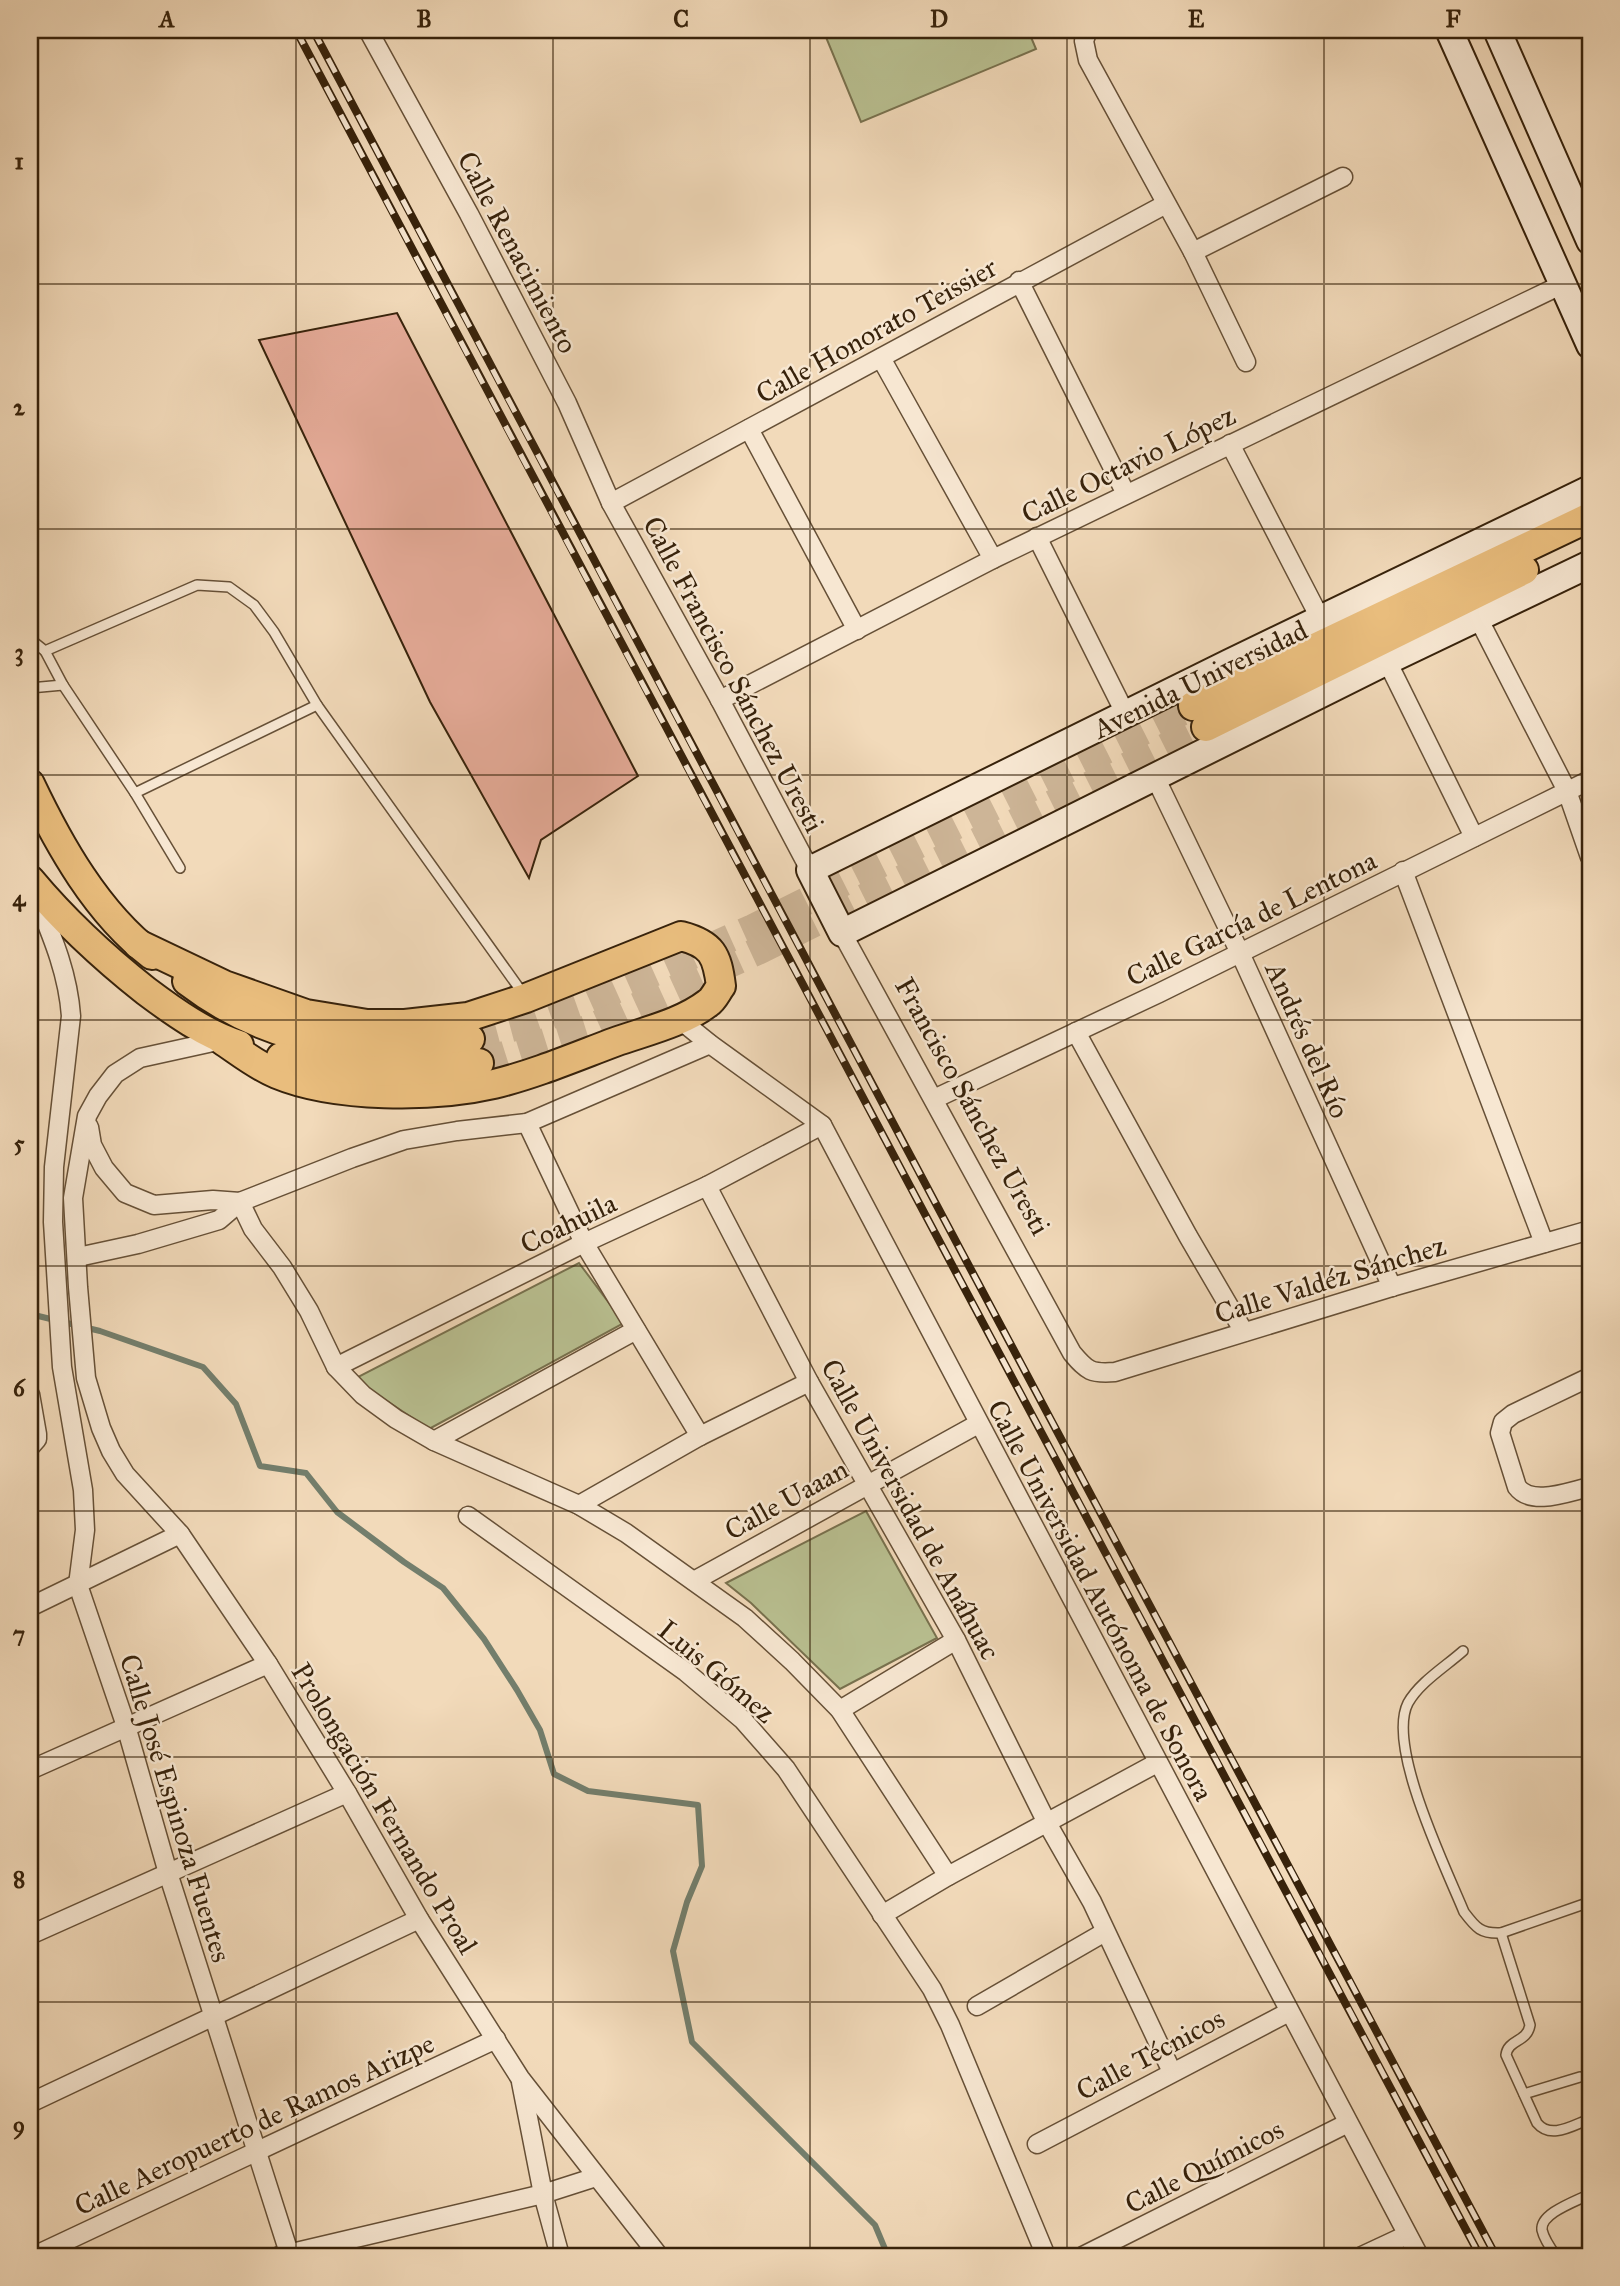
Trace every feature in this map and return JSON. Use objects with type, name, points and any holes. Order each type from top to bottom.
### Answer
[{"type":"main road","name":"Avenida Universidad","points":[[1590,517],[1199,716],[1473,607],[1590,537]]},
{"type":"main road","points":[[30,784],[72,861],[104,906],[138,944],[212,1000],[249,1020],[279,1032],[337,1044],[474,1051],[444,1069],[396,1073],[356,1071],[304,1063],[222,1040]]},
{"type":"main road","points":[[30,880],[71,926],[109,962],[172,1011],[263,1067],[288,1078],[320,1086],[363,1092],[416,1093],[493,1084],[678,1019],[710,1002],[721,986],[718,962],[701,941],[681,936],[526,998],[468,1017],[405,1024],[367,1024],[306,1014],[224,985],[138,944]]},
{"type":"street","name":"Calle Renacimiento","points":[[368,30],[450,178],[567,403],[611,503]]},
{"type":"street","points":[[1088,30],[1084,41],[1088,60],[1193,252],[1246,362]]},
{"type":"street","points":[[1449,30],[1590,345]]},
{"type":"street","points":[[1497,30],[1590,241]]},
{"type":"street","points":[[1193,252],[1343,177]]},
{"type":"street","name":"Calle Honorato Teissier","points":[[611,503],[1166,204]]},
{"type":"street","points":[[1019,281],[1126,494]]},
{"type":"street","name":"Calle Octavio López","points":[[720,700],[1037,537],[1563,284]]},
{"type":"street","points":[[881,358],[993,559]]},
{"type":"street","points":[[749,429],[857,630]]},
{"type":"street","points":[[1230,444],[1321,620]]},
{"type":"street","name":"Avenida Universidad","points":[[810,870],[1590,489]]},
{"type":"street","name":"Calle Francisco Sánchez Uresti","points":[[611,503],[810,870]]},
{"type":"street","points":[[1037,537],[1126,715]]},
{"type":"street","name":"Avenida Universidad","points":[[842,933],[1387,661],[1473,607],[1590,564]]},
{"type":"street","points":[[1473,607],[1567,791],[1590,857]]},
{"type":"street","points":[[1387,661],[1474,837]]},
{"type":"street","name":"Andrés del Río","points":[[1155,777],[1240,953],[1392,1287]]},
{"type":"street","name":"Calle García de Lentona","points":[[934,1099],[1240,953],[1590,780]]},
{"type":"street","name":"Francisco Sánchez Uresti","points":[[810,870],[1072,1353],[1085,1369]]},
{"type":"street","points":[[1404,872],[1544,1243]]},
{"type":"street","name":"Calle José Espinoza Fuentes","points":[[30,880],[64,969],[71,1016],[54,1167],[53,1222],[62,1367],[83,1490],[85,1530],[78,1585],[126,1726],[168,1874],[257,2150],[286,2256]]},
{"type":"street","name":"Calle Universidad Autónoma de Sonora","points":[[678,1019],[822,1125],[1419,2256]]},
{"type":"street","points":[[1076,1032],[1244,1332]]},
{"type":"street","points":[[222,1040],[140,1058],[115,1074],[87,1116],[92,1145],[104,1168],[125,1193],[154,1205],[213,1200],[240,1202]]},
{"type":"street","points":[[78,1257],[138,1244],[219,1220],[240,1202],[404,1140],[527,1123],[710,1044]]},
{"type":"street","name":"Prolongación Fernando Proal","points":[[87,1116],[74,1198],[78,1287],[86,1378],[111,1451],[125,1474],[180,1534],[268,1664],[347,1793],[419,1919],[520,2078],[659,2256]]},
{"type":"street","points":[[527,1123],[584,1243],[701,1436]]},
{"type":"street","name":"Coahuila","points":[[336,1367],[584,1243],[707,1186],[822,1125]]},
{"type":"street","name":"Calle Universidad de Anáhuac","points":[[707,1186],[809,1382],[956,1640],[1047,1823],[1092,1902],[1172,2072]]},
{"type":"street","points":[[240,1202],[253,1229],[282,1267],[309,1311],[336,1367],[363,1395],[396,1419],[434,1441],[579,1505],[626,1533],[745,1618],[840,1710],[948,1876]]},
{"type":"street","name":"Calle Valdéz Sánchez","points":[[1085,1369],[1099,1374],[1115,1372],[1590,1230]]},
{"type":"street","points":[[434,1441],[636,1330]]},
{"type":"street","points":[[1590,1377],[1513,1414],[1503,1422],[1500,1433],[1517,1487],[1522,1493],[1535,1497],[1590,1487]]},
{"type":"street","points":[[579,1505],[701,1436],[809,1382]]},
{"type":"street","points":[[30,1395],[37,1434],[32,1445]]},
{"type":"street","name":"Calle Uaaan","points":[[694,1581],[978,1424]]},
{"type":"street","name":"Luis Gómez","points":[[468,1516],[686,1672],[743,1720],[786,1769],[932,1989],[1046,2256]]},
{"type":"street","points":[[30,1607],[180,1534]]},
{"type":"street","points":[[840,1710],[956,1640]]},
{"type":"street","points":[[30,1770],[268,1664]]},
{"type":"street","points":[[882,1915],[948,1876],[1157,1763]]},
{"type":"street","points":[[30,1935],[347,1793]]},
{"type":"street","points":[[30,2103],[419,1919]]},
{"type":"street","points":[[976,2006],[1105,1931]]},
{"type":"street","name":"Calle Técnicos","points":[[1037,2144],[1289,2012]]},
{"type":"street","name":"Calle Aeropuerto de Ramos Arizpe","points":[[34,2256],[496,2039]]},
{"type":"street","points":[[520,2078],[543,2194],[560,2256]]},
{"type":"street","name":"Calle Químicos","points":[[1083,2256],[1348,2123]]},
{"type":"street","points":[[286,2256],[543,2194],[596,2177]]},
{"type":"street","points":[[1363,2256],[1408,2235]]},
{"type":"lane","points":[[45,651],[197,585],[229,587],[254,605],[274,632],[317,705],[526,998]]},
{"type":"lane","points":[[30,639],[45,651],[63,685],[135,793],[180,868]]},
{"type":"lane","points":[[30,688],[63,685]]},
{"type":"lane","points":[[135,793],[317,705]]},
{"type":"lane","points":[[1463,1651],[1420,1689],[1408,1704],[1402,1724],[1403,1744],[1422,1810],[1464,1912],[1474,1925],[1486,1934],[1502,1933],[1590,1902]]},
{"type":"lane","points":[[1502,1933],[1530,2025],[1524,2038],[1506,2050],[1506,2055],[1537,2123],[1546,2131],[1554,2132],[1590,2119]]},
{"type":"lane","points":[[1524,2094],[1580,2077]]},
{"type":"lane","points":[[1556,2256],[1544,2236],[1543,2222],[1549,2215],[1590,2194]]},
{"type":"green space","points":[[823,30],[1028,30],[1036,49],[861,122]]},
{"type":"green space","points":[[579,1263],[624,1323],[429,1429],[354,1379]]},
{"type":"green space","points":[[866,1511],[937,1638],[840,1689],[751,1603],[726,1583]]},
{"type":"building","points":[[397,313],[638,776],[541,840],[529,878],[430,702],[259,340]]},
{"type":"waterway","points":[[30,1314],[100,1331],[203,1367],[236,1404],[260,1466],[306,1473],[337,1512],[443,1588],[484,1639],[517,1690],[540,1730],[554,1774],[588,1791],[698,1805],[702,1866],[687,1902],[673,1951],[692,2042],[875,2225],[888,2256]]},
{"type":"tunnel","points":[[470,1039],[526,1024],[586,1003],[753,928],[1193,706]]},
{"type":"tunnel","points":[[479,1063],[590,1028],[762,949],[1206,727]]},
{"type":"railway","points":[[296,30],[1480,2256]]},
{"type":"railway","points":[[313,30],[1496,2256]]}]
